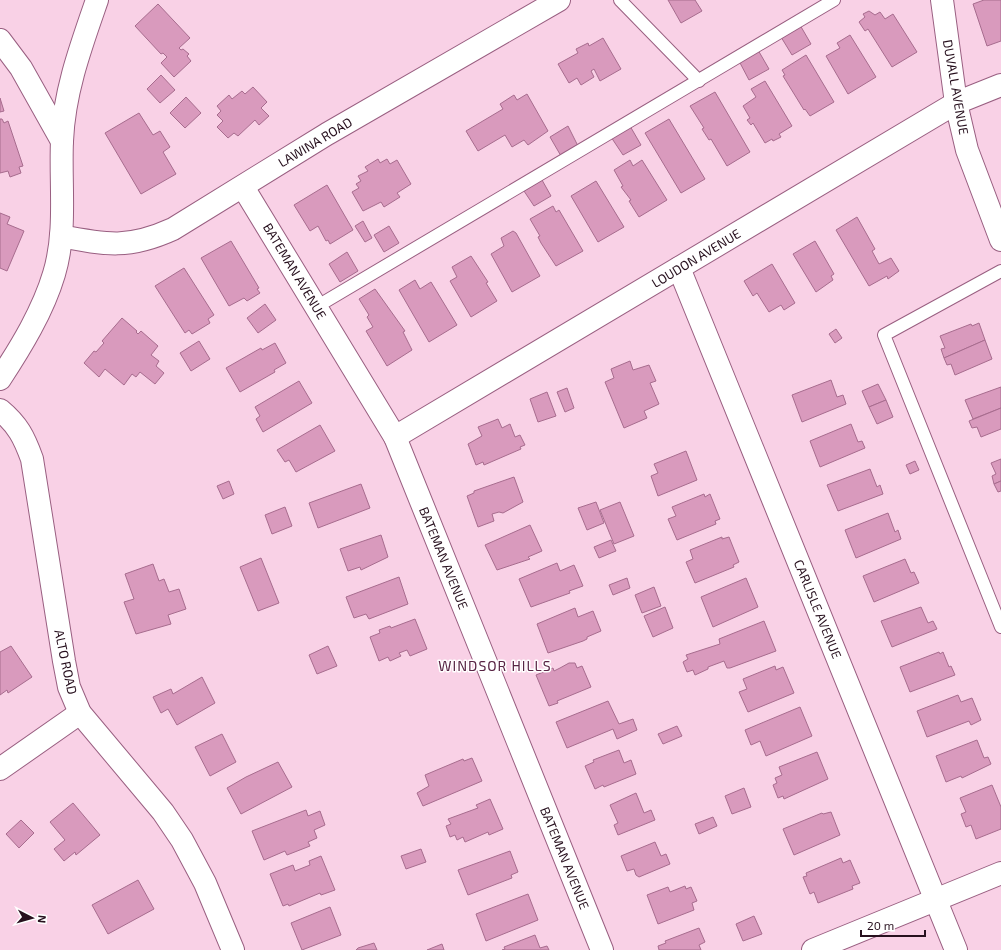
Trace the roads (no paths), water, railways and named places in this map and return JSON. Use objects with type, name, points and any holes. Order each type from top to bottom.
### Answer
[{"type":"street","points":[[0,379],[17,354],[39,310],[54,274],[61,236],[62,141],[68,92],[80,48],[97,0]]},
{"type":"street","name":"LAWINA ROAD","points":[[61,236],[98,243],[118,244],[152,239],[173,229],[327,134],[559,0]]},
{"type":"street","name":"DUVALL AVENUE","points":[[942,0],[956,103],[967,150],[1001,240]]},
{"type":"street","points":[[0,40],[21,68],[62,141]]},
{"type":"street","name":"LOUDON AVENUE","points":[[395,438],[956,103],[1001,85]]},
{"type":"street","name":"BATEMAN AVENUE","points":[[243,187],[395,438],[602,950]]},
{"type":"street","name":"CARLISLE AVENUE","points":[[679,268],[956,950]]},
{"type":"street","name":"ALTO ROAD","points":[[0,410],[12,420],[24,437],[32,459],[64,661],[69,687],[80,713],[163,812],[182,840],[205,883],[233,950]]},
{"type":"street","points":[[0,769],[80,713]]},
{"type":"street","points":[[812,950],[1001,873]]},
{"type":"lane","points":[[620,0],[699,81]]},
{"type":"lane","points":[[316,307],[834,0]]},
{"type":"lane","points":[[1001,271],[884,335],[1001,627]]},
{"type":"district","name":"WINDSOR HILLS","points":[[495,665]]}]
